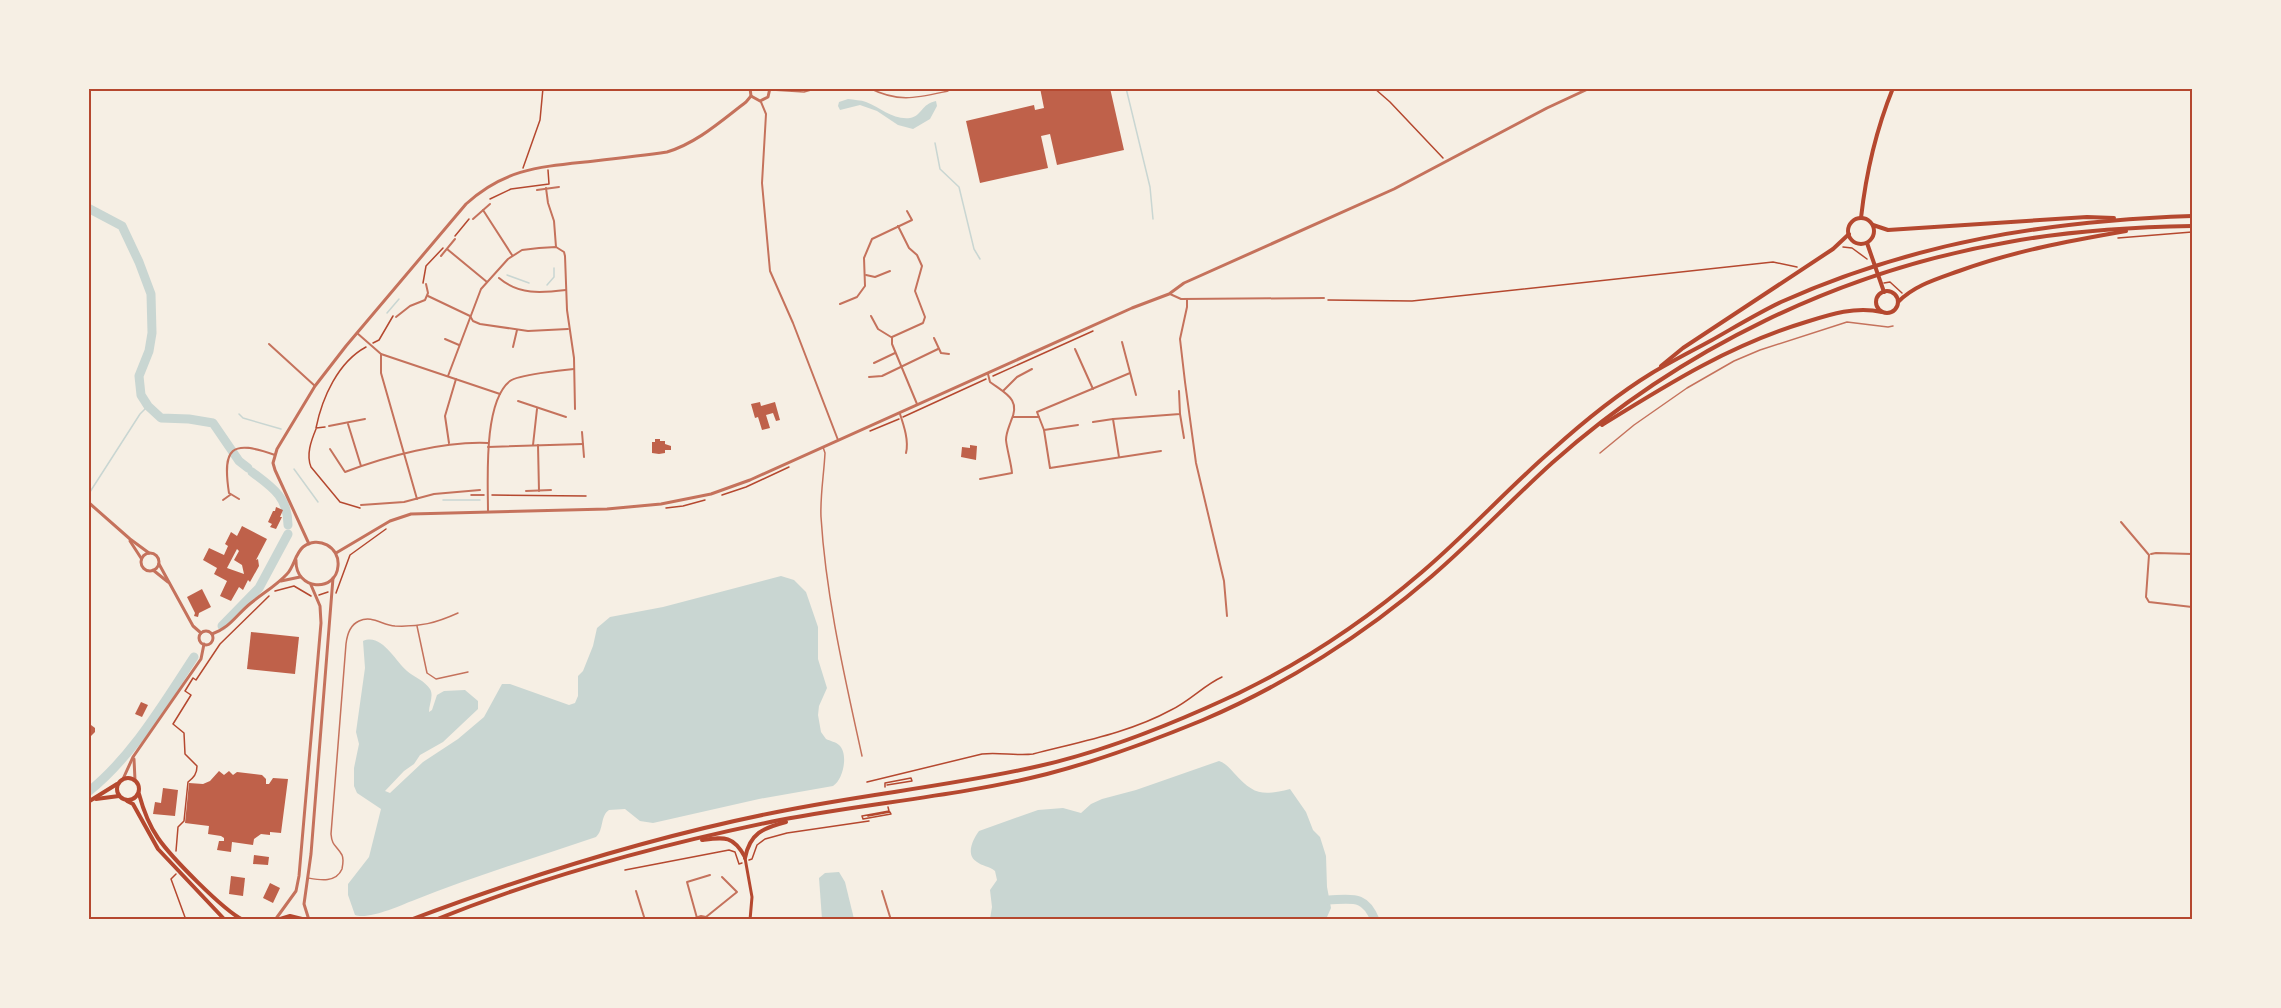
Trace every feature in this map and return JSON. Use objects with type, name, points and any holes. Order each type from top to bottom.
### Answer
[{"type":"main road","points":[[1861,218],[1873,150],[1893,88]]},
{"type":"main road","points":[[1651,374],[1776,305],[1823,285],[1892,261],[2007,232],[2085,222],[2193,216]]},
{"type":"main road","points":[[410,920],[466,897],[644,842],[781,811],[1039,766],[1120,743],[1212,706],[1289,666],[1391,597],[1464,535],[1550,452],[1607,405],[1683,348],[1833,249],[1849,234],[1850,224],[1861,218],[1868,219],[1873,225],[1888,230],[2087,217],[2139,218]]},
{"type":"main road","points":[[1849,234],[1856,243],[1867,243],[1874,235],[1873,225]]},
{"type":"main road","points":[[435,920],[536,884],[681,842],[807,815],[1045,774],[1124,751],[1210,717],[1293,674],[1360,631],[1428,580],[1551,464],[1583,437],[1652,385],[1717,346],[1775,316],[1857,282],[1935,258],[2009,242],[2096,231],[2193,226]]},
{"type":"main road","points":[[1583,437],[1693,369],[1784,328],[1839,312],[1862,309],[1888,313],[1894,311],[1898,302],[1905,295],[1927,282],[2026,250],[2145,228]]},
{"type":"main road","points":[[1867,243],[1884,292]]},
{"type":"main road","points":[[1882,312],[1876,303],[1878,296],[1884,292],[1893,293],[1898,302]]},
{"type":"main road","points":[[88,802],[123,779],[135,780],[139,785],[138,794],[157,837],[214,897],[243,920]]},
{"type":"main road","points":[[118,784],[119,796]]},
{"type":"main road","points":[[128,801],[134,799],[138,794]]},
{"type":"main road","points":[[95,799],[119,796],[133,804],[158,849],[225,920]]},
{"type":"main road","points":[[745,860],[750,841],[758,833],[769,826],[807,815]]},
{"type":"main road","points":[[681,842],[723,837],[738,845],[745,860],[752,897],[750,920]]},
{"type":"main road","points":[[276,920],[290,916],[308,920]]},
{"type":"street","points":[[309,544],[278,480],[273,462],[285,432],[315,386],[357,333],[466,204],[483,190],[511,174],[522,171],[680,149],[746,102],[751,96],[750,88]]},
{"type":"street","points":[[336,553],[399,517],[423,513],[607,509],[680,501],[711,494],[746,482],[988,376],[1132,308],[1169,294],[1184,283],[1331,218],[1590,88]]},
{"type":"street","points":[[760,101],[768,98],[771,89]]},
{"type":"street","points":[[751,96],[760,101],[765,107],[766,114],[762,183],[770,271],[793,323],[838,440]]},
{"type":"street","points":[[537,190],[558,187]]},
{"type":"street","points":[[546,188],[554,221],[556,247]]},
{"type":"street","points":[[473,218],[488,203]]},
{"type":"street","points":[[483,210],[512,255]]},
{"type":"street","points":[[840,304],[862,293],[866,275],[863,268],[864,258],[872,239],[912,220],[908,211]]},
{"type":"street","points":[[892,337],[922,322],[925,317],[915,291],[922,266],[917,255],[909,248],[898,226]]},
{"type":"street","points":[[441,256],[455,239]]},
{"type":"street","points":[[448,376],[470,316],[487,282],[512,255],[522,250],[556,247],[564,252],[565,256],[575,409]]},
{"type":"street","points":[[446,248],[487,282]]},
{"type":"street","points":[[866,275],[875,277],[890,272]]},
{"type":"street","points":[[499,278],[507,284],[528,292],[566,290]]},
{"type":"street","points":[[425,284],[428,296]]},
{"type":"street","points":[[1169,294],[1187,299],[1324,298]]},
{"type":"street","points":[[428,296],[470,316],[476,322],[517,330],[568,329]]},
{"type":"street","points":[[396,317],[428,296]]},
{"type":"street","points":[[1187,299],[1187,307],[1180,328],[1185,382],[1196,463],[1224,581],[1227,616]]},
{"type":"street","points":[[871,315],[878,329],[892,337],[896,354],[918,405]]},
{"type":"street","points":[[513,347],[517,330]]},
{"type":"street","points":[[357,333],[381,354],[500,394]]},
{"type":"street","points":[[445,339],[459,345]]},
{"type":"street","points":[[934,339],[940,353],[949,354]]},
{"type":"street","points":[[1122,342],[1136,395]]},
{"type":"street","points":[[269,344],[315,386]]},
{"type":"street","points":[[869,377],[882,375],[938,349]]},
{"type":"street","points":[[1075,349],[1093,388]]},
{"type":"street","points":[[381,354],[381,373],[417,499]]},
{"type":"street","points":[[874,363],[896,354]]},
{"type":"street","points":[[488,512],[488,445],[490,428],[500,394],[509,381],[514,379],[574,369]]},
{"type":"street","points":[[1003,391],[1017,377],[1032,369]]},
{"type":"street","points":[[1130,373],[1037,412],[1044,430],[1050,468],[1161,451]]},
{"type":"street","points":[[980,479],[1012,472],[1006,440],[1007,430],[1016,412],[1014,402],[1008,393],[990,382],[988,376]]},
{"type":"street","points":[[449,444],[445,416],[456,379]]},
{"type":"street","points":[[1179,391],[1184,438]]},
{"type":"street","points":[[518,401],[566,417]]},
{"type":"street","points":[[533,445],[537,409]]},
{"type":"street","points":[[900,414],[904,427],[906,453]]},
{"type":"street","points":[[1093,422],[1180,414]]},
{"type":"street","points":[[1013,417],[1039,417]]},
{"type":"street","points":[[329,426],[365,419]]},
{"type":"street","points":[[1113,419],[1119,457]]},
{"type":"street","points":[[348,424],[361,466]]},
{"type":"street","points":[[1044,430],[1078,425]]},
{"type":"street","points":[[582,432],[584,457]]},
{"type":"street","points":[[330,449],[345,472],[449,444],[583,444]]},
{"type":"street","points":[[538,445],[539,491]]},
{"type":"street","points":[[230,495],[225,469],[229,455],[238,449],[250,447],[275,455]]},
{"type":"street","points":[[361,504],[404,502],[434,494],[480,490]]},
{"type":"street","points":[[526,492],[551,490]]},
{"type":"street","points":[[230,495],[239,499]]},
{"type":"street","points":[[223,500],[230,495]]},
{"type":"street","points":[[89,503],[130,539],[157,556],[159,564],[193,626],[201,633]]},
{"type":"street","points":[[2121,522],[2149,555],[2146,597],[2149,602],[2193,607]]},
{"type":"street","points":[[130,539],[141,559],[143,568],[153,570],[169,583]]},
{"type":"street","points":[[212,634],[228,626],[249,604],[288,574],[303,548],[309,544],[321,543],[332,548],[336,553],[338,566],[333,578],[312,842],[304,904],[308,920]]},
{"type":"street","points":[[141,559],[149,553]]},
{"type":"street","points":[[2149,555],[2156,553],[2193,554]]},
{"type":"street","points":[[276,920],[296,891],[299,876],[321,623],[320,606],[311,585],[300,577],[296,560]]},
{"type":"street","points":[[153,570],[159,564]]},
{"type":"street","points":[[279,581],[300,577]]},
{"type":"street","points":[[311,585],[323,584],[333,578]]},
{"type":"street","points":[[201,633],[208,631],[212,634]]},
{"type":"street","points":[[201,633],[199,639],[204,645]]},
{"type":"street","points":[[204,645],[212,641],[212,634]]},
{"type":"street","points":[[123,779],[134,757],[201,659],[204,645]]},
{"type":"street","points":[[134,757],[135,780]]},
{"type":"street","points":[[696,918],[687,882],[710,875]]},
{"type":"street","points":[[690,920],[706,918],[737,892],[722,877]]},
{"type":"street","points":[[636,891],[645,920]]},
{"type":"street","points":[[882,891],[891,920]]},
{"type":"lane","points":[[771,89],[804,92],[818,88]]},
{"type":"lane","points":[[868,88],[885,96],[909,99],[948,91]]},
{"type":"lane","points":[[1600,453],[1634,425],[1678,394],[1760,350],[1847,322],[1893,326]]},
{"type":"lane","points":[[822,447],[825,453],[821,516],[829,583],[839,651],[862,756]]},
{"type":"lane","points":[[307,878],[333,879],[338,876],[343,863],[343,856],[332,844],[331,834],[346,636],[354,625],[365,619],[388,625],[417,626],[434,624],[458,613]]},
{"type":"lane","points":[[417,626],[427,674],[436,679],[468,672]]},
{"type":"path","points":[[522,171],[540,120],[543,88]]},
{"type":"path","points":[[1374,88],[1446,162]]},
{"type":"path","points":[[488,203],[511,189],[549,184],[547,166]]},
{"type":"path","points":[[450,241],[473,218]]},
{"type":"path","points":[[2111,238],[2193,232]]},
{"type":"path","points":[[1842,247],[1852,248],[1862,254]]},
{"type":"path","points":[[425,284],[422,279],[426,266],[440,249],[446,248]]},
{"type":"path","points":[[1324,298],[1329,300],[1412,301],[1773,262],[1798,268]]},
{"type":"path","points":[[1881,284],[1890,282],[1905,295]]},
{"type":"path","points":[[368,507],[353,507],[340,502],[311,467],[310,447],[322,404],[337,377],[349,360],[379,340],[396,312]]},
{"type":"path","points":[[936,402],[988,376],[1092,331]]},
{"type":"path","points":[[316,428],[329,426]]},
{"type":"path","points":[[471,495],[586,496]]},
{"type":"path","points":[[176,853],[178,827],[184,821],[188,782],[194,777],[197,766],[185,754],[184,733],[173,724],[191,695],[185,691],[193,678],[196,680],[216,648],[248,613]]},
{"type":"path","points":[[867,782],[982,754],[1033,754],[1110,733],[1170,711],[1196,695],[1211,682],[1222,677]]},
{"type":"path","points":[[625,870],[729,850],[735,852],[740,864],[752,859],[757,845],[772,837],[869,821]]},
{"type":"path","points":[[176,874],[171,879],[186,920]]},
{"type":"shaded area","points":[[848,99],[866,102],[904,118],[914,117],[927,105],[936,101],[937,106],[930,119],[913,129],[898,125],[877,111],[860,105],[840,110],[839,102]]},
{"type":"shaded area","points":[[781,576],[794,580],[806,592],[818,627],[818,659],[827,688],[819,706],[818,715],[821,732],[826,739],[839,745],[844,754],[844,767],[837,783],[833,786],[759,799],[653,823],[640,821],[625,809],[609,810],[604,816],[596,837],[480,876],[384,912],[368,916],[355,915],[348,895],[348,884],[369,857],[381,809],[357,793],[354,786],[354,768],[359,744],[356,732],[365,668],[363,641],[370,640],[382,644],[407,671],[428,686],[432,694],[429,712],[432,710],[437,695],[444,691],[465,690],[478,701],[478,709],[443,742],[420,755],[414,764],[385,791],[390,793],[423,762],[458,739],[484,717],[502,684],[510,684],[569,705],[575,703],[578,696],[578,676],[583,671],[593,646],[597,628],[610,617],[663,607]]},
{"type":"shaded area","points":[[1219,761],[1253,790],[1272,793],[1290,789],[1306,812],[1313,830],[1320,837],[1326,856],[1327,887],[1331,908],[1327,917],[1320,920],[990,919],[992,907],[990,890],[997,880],[995,871],[973,859],[971,855],[973,842],[979,831],[1038,810],[1063,808],[1081,813],[1091,804],[1102,799],[1136,790]]},
{"type":"shaded area","points":[[839,872],[845,882],[854,919],[822,919],[819,878],[825,873]]},
{"type":"building","points":[[1040,88],[1110,88],[1124,150],[1057,165],[1050,134],[1041,136],[1048,168],[980,183],[966,121],[1034,105],[1035,110],[1044,108]]},
{"type":"building","points":[[760,402],[761,406],[775,402],[780,420],[776,421],[773,413],[766,415],[770,428],[762,430],[751,404]]},
{"type":"building","points":[[655,439],[665,441],[665,444],[671,446],[671,450],[665,450],[665,453],[659,454],[652,453],[652,442],[655,442]]},
{"type":"building","points":[[970,445],[977,446],[976,460],[961,457],[962,447],[970,448]]},
{"type":"building","points":[[276,507],[283,510],[276,529],[270,527],[272,524],[268,522]]},
{"type":"building","points":[[242,526],[267,539],[256,560],[258,559],[259,566],[250,582],[248,580],[243,590],[239,587],[231,601],[220,596],[227,581],[214,574],[217,568],[203,560],[209,548],[224,555],[228,546],[225,544],[231,532],[237,536]],"holes":[[[237,549],[239,551],[234,560],[242,565],[244,574],[227,568]]]},
{"type":"building","points":[[202,589],[211,607],[199,613],[198,617],[194,616],[195,613],[187,597]]},
{"type":"building","points":[[251,632],[299,637],[295,674],[247,669]]},
{"type":"building","points":[[141,702],[148,705],[142,717],[135,714]]},
{"type":"building","points":[[88,726],[95,728],[95,732],[88,739]]},
{"type":"building","points":[[219,771],[224,775],[229,771],[233,775],[237,772],[262,775],[266,779],[266,784],[269,784],[273,778],[288,779],[281,833],[261,834],[254,839],[253,845],[232,842],[231,852],[217,850],[219,841],[224,841],[224,838],[208,834],[209,826],[185,823],[189,783],[203,784],[210,781]]},
{"type":"building","points":[[163,788],[178,790],[175,816],[153,814],[155,802],[161,803]]},
{"type":"building","points":[[254,855],[269,857],[268,865],[253,864]]},
{"type":"building","points":[[231,876],[245,878],[243,896],[229,894]]},
{"type":"building","points":[[270,883],[280,888],[273,903],[263,898]]},
{"type":"waterway","points":[[1126,88],[1150,187],[1153,219]]},
{"type":"waterway","points":[[935,143],[940,169],[959,187],[974,249],[980,259]]},
{"type":"waterway","points":[[88,208],[122,226],[151,294],[152,333],[149,351],[139,376],[141,395],[148,406],[161,418],[213,423],[239,461],[248,468]]},
{"type":"waterway","points":[[547,285],[554,277],[554,268]]},
{"type":"waterway","points":[[507,275],[529,283]]},
{"type":"waterway","points":[[387,313],[399,299]]},
{"type":"waterway","points":[[88,495],[140,414],[148,406]]},
{"type":"waterway","points":[[239,414],[243,418],[281,429]]},
{"type":"waterway","points":[[294,469],[318,502]]},
{"type":"waterway","points":[[252,472],[278,494],[285,507],[288,525]]},
{"type":"waterway","points":[[443,500],[480,500]]},
{"type":"waterway","points":[[222,626],[259,588],[288,534]]},
{"type":"waterway","points":[[88,792],[119,763],[133,746],[194,657]]},
{"type":"waterway","points":[[1329,900],[1351,899],[1362,902],[1375,920]]}]
